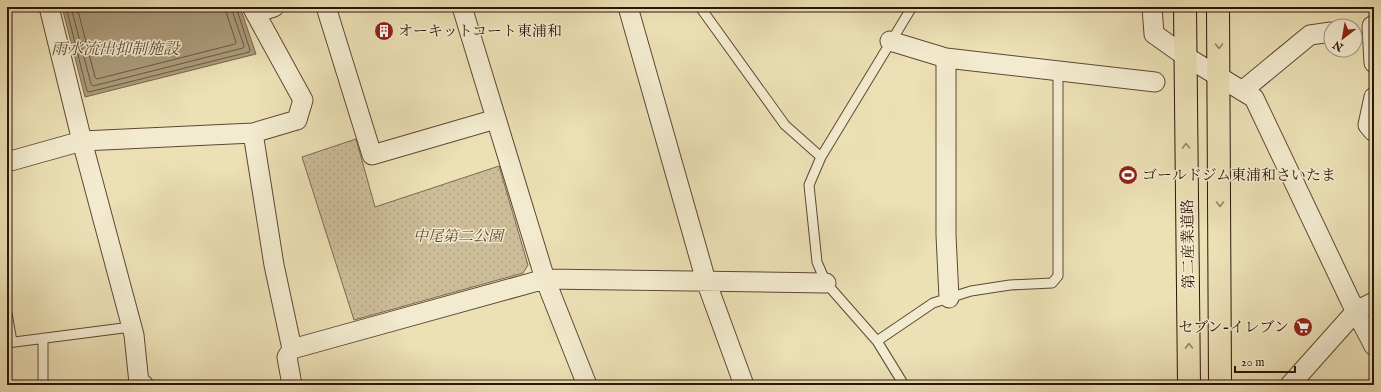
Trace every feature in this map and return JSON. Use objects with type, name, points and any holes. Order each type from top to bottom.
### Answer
[{"type":"main road","name":"第二産業道路","points":[[1185,7],[1189,385]]},
{"type":"main road","name":"第二産業道路","points":[[1218,7],[1220,385]]},
{"type":"street","points":[[49,7],[82,141],[134,335],[139,383],[144,385]]},
{"type":"street","points":[[7,162],[82,141],[254,133],[297,120],[303,100],[254,10],[274,7]]},
{"type":"street","points":[[326,7],[372,155],[496,119]]},
{"type":"street","points":[[462,7],[545,279],[587,385]]},
{"type":"street","points":[[628,7],[706,281],[744,385]]},
{"type":"street","points":[[1152,7],[1154,34],[1185,56],[1254,98],[1374,346]]},
{"type":"street","points":[[1367,27],[1374,63]]},
{"type":"street","points":[[1242,91],[1310,35],[1323,33]]},
{"type":"street","points":[[890,41],[946,58],[1155,82]]},
{"type":"street","points":[[946,58],[946,235],[949,298]]},
{"type":"street","points":[[1374,97],[1368,125],[1374,132]]},
{"type":"street","points":[[254,133],[274,265],[292,349]]},
{"type":"street","points":[[292,385],[287,357],[292,349],[545,279],[826,283]]},
{"type":"street","points":[[1290,385],[1356,311],[1374,302]]},
{"type":"lane","points":[[700,7],[785,125],[821,158]]},
{"type":"lane","points":[[904,385],[877,341],[826,283],[817,262],[809,185],[821,158],[890,41],[912,7]]},
{"type":"lane","points":[[877,341],[933,303],[971,291],[1010,285],[1052,283],[1058,276],[1058,71]]},
{"type":"lane","points":[[7,313],[10,343],[131,328]]},
{"type":"lane","points":[[43,338],[43,385]]},
{"type":"green space","name":"中尾第二公園","points":[[356,139],[375,207],[499,166],[528,265],[523,273],[354,320],[302,157]]},
{"type":"water","name":"雨水流出抑制施設","points":[[62,7],[240,7],[256,54],[85,97]]},
{"type":"place","name":"オーキットコート東浦和","points":[[384,31]]},
{"type":"place","name":"ゴールドジム東浦和さいたま","points":[[1128,175]]},
{"type":"place","name":"セブン-イレブン","points":[[1303,327]]}]
